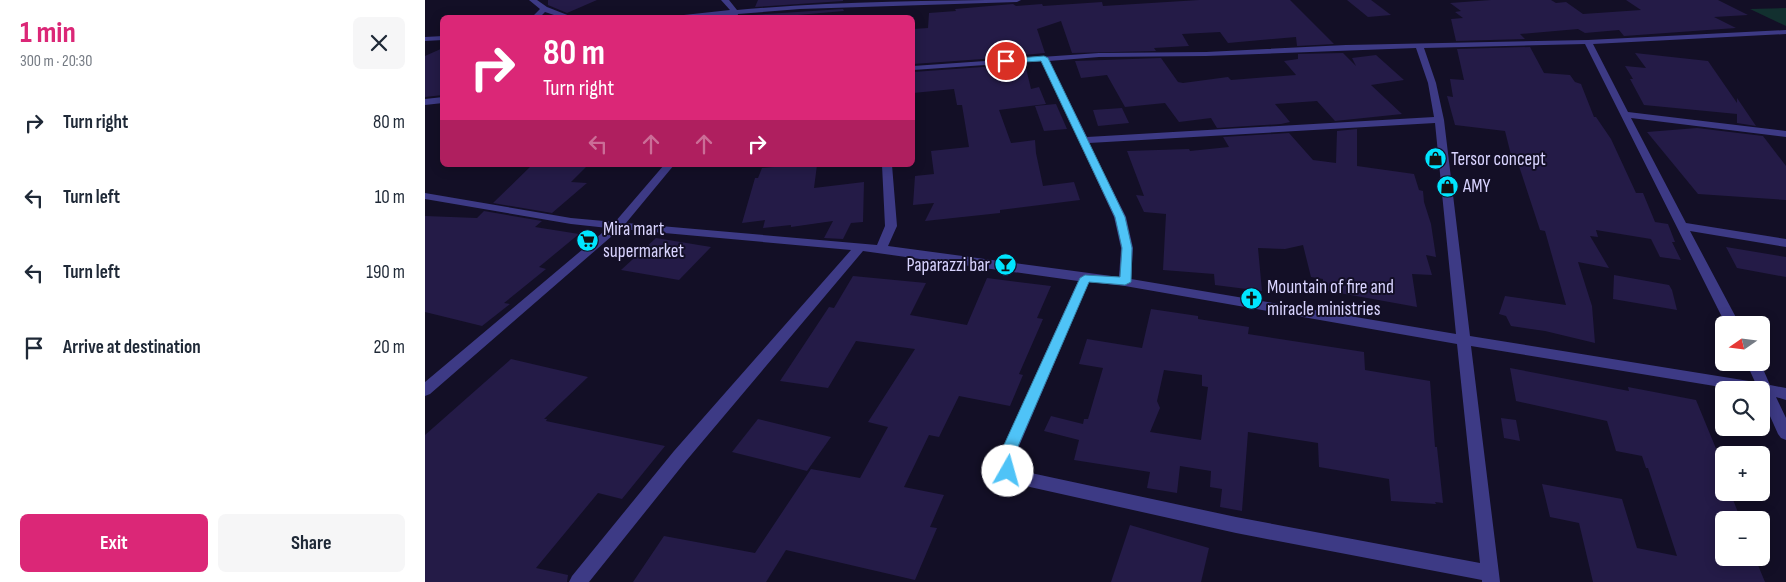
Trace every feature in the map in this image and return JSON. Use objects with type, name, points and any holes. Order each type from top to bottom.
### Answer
[{"type":"street","points":[[533,0],[544,10],[562,15]]},
{"type":"street","points":[[725,0],[734,15],[800,7],[1017,0]]},
{"type":"street","points":[[800,7],[806,0]]},
{"type":"street","points":[[538,15],[544,10]]},
{"type":"street","points":[[915,68],[1044,58],[1419,45],[1588,42],[1786,32]]},
{"type":"street","points":[[425,40],[440,38]]},
{"type":"street","points":[[1588,42],[1728,316]]},
{"type":"street","points":[[1085,278],[1005,458],[1008,471],[1030,480],[1236,525],[1490,577],[1439,120],[1432,83],[1419,45]]},
{"type":"street","points":[[1044,58],[1085,140],[1120,217],[1127,248],[1125,282]]},
{"type":"street","points":[[425,102],[440,100]]},
{"type":"street","points":[[1625,114],[1786,134]]},
{"type":"street","points":[[1085,140],[1439,120]]},
{"type":"street","points":[[425,390],[617,226],[667,167]]},
{"type":"street","points":[[881,249],[891,226],[887,167]]},
{"type":"street","points":[[425,196],[571,221],[881,249],[1125,282],[1717,381]]},
{"type":"street","points":[[1683,226],[1786,243]]},
{"type":"street","points":[[578,582],[680,456],[859,248]]},
{"type":"street","points":[[1770,390],[1786,394]]},
{"type":"street","points":[[1770,398],[1786,434]]},
{"type":"green space","points":[[1786,8],[1786,26],[1750,9]]},
{"type":"building","points":[[548,0],[597,0],[567,13],[548,5]]},
{"type":"building","points":[[758,0],[843,0],[843,1],[755,7]]},
{"type":"building","points":[[1199,0],[1290,0],[1334,44],[1297,46],[1296,37],[1228,43],[1220,32],[1182,34],[1189,46],[1154,48],[1156,51],[1072,53],[1061,21],[1037,29],[1045,53],[915,64],[915,29],[928,28],[929,13],[1013,4],[1016,6],[1042,4],[1043,6],[1102,2],[1103,6]]},
{"type":"building","points":[[1347,0],[1371,0],[1391,15],[1368,17]]},
{"type":"building","points":[[1491,0],[1551,0],[1556,3],[1566,2],[1583,14],[1641,10],[1626,0],[1718,0],[1748,15],[1714,17],[1736,28],[1624,36],[1619,30],[1585,33],[1578,29],[1520,34],[1525,39],[1456,41],[1451,19],[1463,18],[1455,12],[1461,11],[1450,3]]},
{"type":"building","points":[[843,9],[844,11],[798,15],[752,15]]},
{"type":"building","points":[[1530,47],[1544,73],[1570,75],[1575,82],[1581,84],[1594,117],[1596,117],[1611,139],[1636,193],[1643,193],[1655,222],[1668,224],[1675,242],[1672,242],[1681,260],[1660,257],[1651,239],[1596,230],[1598,237],[1590,236],[1609,268],[1578,262],[1592,306],[1595,343],[1545,331],[1511,326],[1506,316],[1499,314],[1505,296],[1566,305],[1545,231],[1540,230],[1518,163],[1513,163],[1505,131],[1455,125],[1447,96],[1453,97],[1450,79],[1464,80],[1457,49]]},
{"type":"building","points":[[440,49],[440,95],[425,97],[425,56]]},
{"type":"building","points":[[1343,53],[1356,66],[1352,58],[1376,55],[1404,80],[1371,85],[1402,114],[1335,121],[1317,101],[1275,104],[1290,122],[1281,124],[1217,128],[1211,118],[1179,122],[1165,103],[1125,107],[1107,75],[1081,78],[1075,61],[1161,58],[1178,82],[1183,83],[1228,77],[1231,80],[1296,75],[1284,61],[1298,59],[1298,54]]},
{"type":"building","points":[[1635,53],[1708,61],[1737,103],[1737,98],[1756,126],[1737,123],[1737,114],[1644,105],[1625,66],[1646,68]]},
{"type":"building","points":[[1025,64],[1031,89],[1039,87],[1046,104],[999,110],[1011,143],[1035,140],[1043,186],[1074,182],[1080,200],[1000,210],[1000,213],[925,221],[934,203],[913,205],[915,176],[934,174],[931,151],[969,147],[962,105],[957,105],[954,89],[915,93],[915,72]]},
{"type":"building","points":[[1056,104],[1067,129],[1044,131],[1035,106]]},
{"type":"building","points":[[1122,108],[1129,123],[1098,126],[1093,110]]},
{"type":"building","points":[[1697,128],[1763,136],[1786,166],[1786,200],[1698,194],[1647,132]]},
{"type":"building","points":[[1357,129],[1357,166],[1414,174],[1419,190],[1423,191],[1436,257],[1426,255],[1432,275],[1412,274],[1417,307],[1323,290],[1323,279],[1311,277],[1303,245],[1285,249],[1258,248],[1262,291],[1215,285],[1214,274],[1163,270],[1166,214],[1144,212],[1136,195],[1144,196],[1127,151],[1189,149],[1190,151],[1229,147],[1223,137],[1289,133],[1313,160],[1336,163],[1337,131]]},
{"type":"building","points":[[530,167],[586,167],[571,182],[587,183],[552,213],[493,203]]},
{"type":"building","points":[[817,167],[814,188],[864,182],[863,222],[851,223],[843,239],[824,238],[833,221],[791,227],[791,225],[763,228],[765,220],[742,223],[755,178],[758,178],[762,168]]},
{"type":"building","points":[[484,211],[542,221],[535,227],[579,234],[539,267],[546,269],[504,303],[510,304],[482,326],[425,312],[425,216],[477,218]]},
{"type":"building","points":[[656,238],[711,247],[679,280],[621,270]]},
{"type":"building","points":[[1726,247],[1786,257],[1786,277],[1737,268]]},
{"type":"building","points":[[1614,275],[1669,285],[1677,310],[1613,299]]},
{"type":"building","points":[[853,276],[926,283],[910,315],[967,325],[987,278],[1051,286],[1037,318],[1043,319],[1019,374],[1023,375],[1010,406],[959,396],[939,437],[929,435],[904,487],[944,495],[930,527],[937,528],[915,580],[786,550],[766,582],[633,582],[664,536],[755,553],[811,469],[860,478],[888,427],[868,422],[915,349],[856,341],[828,388],[780,381],[829,307],[834,308]]},
{"type":"building","points":[[1151,309],[1198,316],[1198,319],[1249,327],[1248,334],[1364,352],[1365,370],[1430,381],[1435,447],[1437,447],[1443,503],[1391,501],[1389,479],[1319,467],[1318,443],[1248,432],[1242,511],[1220,507],[1222,489],[1210,487],[1211,471],[1180,466],[1177,493],[1147,488],[1150,472],[1074,460],[1079,440],[1044,431],[1051,416],[1083,424],[1084,419],[1088,419],[1103,368],[1079,364],[1087,339],[1142,348]],"holes":[[[1164,370],[1202,375],[1202,386],[1208,387],[1201,440],[1150,432],[1160,408],[1157,401]]]},
{"type":"building","points":[[511,359],[588,377],[544,419],[547,419],[546,421],[665,446],[622,499],[598,493],[536,568],[568,575],[567,582],[425,582],[425,435]]},
{"type":"building","points":[[1510,368],[1629,391],[1628,387],[1696,400],[1715,446],[1715,501],[1734,501],[1737,511],[1715,511],[1715,566],[1758,566],[1765,582],[1593,582],[1579,523],[1550,517],[1542,484],[1622,499],[1637,548],[1677,556],[1648,468],[1646,468],[1642,456],[1616,451],[1607,421],[1516,401]]},
{"type":"building","points":[[1501,418],[1516,420],[1520,441],[1504,438]]},
{"type":"building","points":[[758,419],[831,437],[807,471],[732,452]]},
{"type":"building","points":[[1130,525],[1209,548],[1201,582],[1111,582]]},
{"type":"place","name":"Tersor concept","points":[[1435,159]]},
{"type":"place","name":"AMY","points":[[1447,186]]},
{"type":"place","name":"Mira mart supermarket","points":[[587,240]]},
{"type":"place","name":"Paparazzi bar","points":[[1006,265]]},
{"type":"place","name":"Mountain of fire and miracle ministries","points":[[1251,298]]},
{"type":"route","points":[[1006,61],[1044,58],[1120,217],[1127,248],[1125,282],[1085,278],[1005,458],[1008,471]]}]
